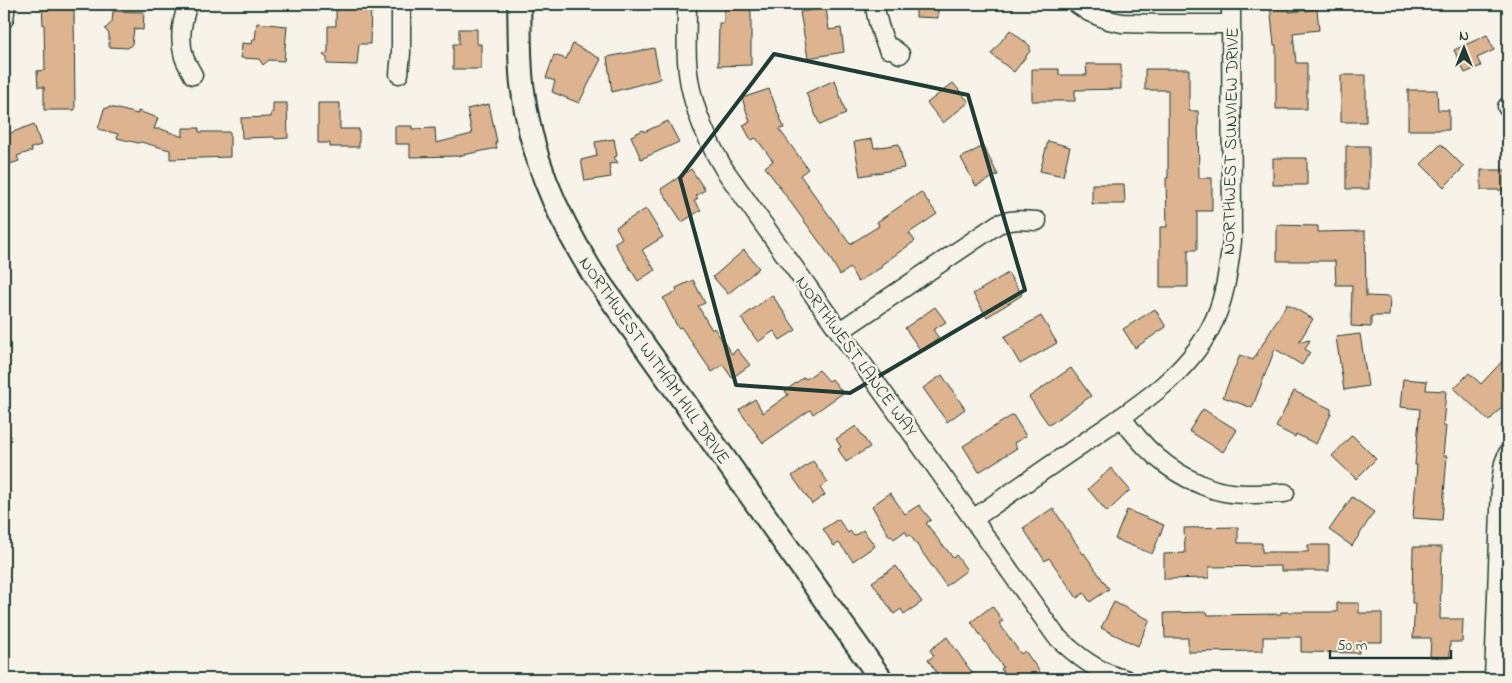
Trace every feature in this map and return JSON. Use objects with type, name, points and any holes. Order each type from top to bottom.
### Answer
[{"type":"street","points":[[4,19],[6,4]]},
{"type":"street","points":[[188,4],[182,25],[182,46],[184,58],[193,75]]},
{"type":"street","points":[[399,74],[401,4]]},
{"type":"street","name":"NORTHWEST WITHAM HILL DRIVE","points":[[519,4],[522,84],[530,128],[542,174],[573,240],[592,272],[881,679]]},
{"type":"street","name":"NORTHWEST LANCE WAY","points":[[687,4],[687,63],[690,86],[699,116],[712,148],[724,169],[1056,636],[1101,675],[1125,679]]},
{"type":"street","points":[[875,4],[875,14],[888,49],[892,48],[900,54]]},
{"type":"street","points":[[1077,4],[1089,12],[1108,20],[1122,23],[1231,24]]},
{"type":"street","name":"NORTHWEST SUNVIEW DRIVE","points":[[973,520],[1121,417],[1169,380],[1191,356],[1210,330],[1220,306],[1228,277],[1232,241],[1231,4]]},
{"type":"street","points":[[840,331],[998,224],[1019,219],[1037,221]]},
{"type":"street","points":[[1121,417],[1148,450],[1171,469],[1188,479],[1214,490],[1230,493],[1285,493]]},
{"type":"street","points":[[1494,679],[1505,506],[1501,482],[1504,463],[1508,453]]},
{"type":"highlighted area","points":[[774,54],[968,95],[1025,290],[850,393],[736,385],[680,178]]},
{"type":"building","points":[[72,4],[72,9],[74,9],[75,110],[44,110],[44,87],[38,87],[37,71],[45,70],[42,5]]},
{"type":"building","points":[[336,4],[371,4],[370,44],[359,44],[357,65],[327,64],[327,58],[323,55],[328,52],[328,26],[336,26]]},
{"type":"building","points":[[724,4],[751,4],[751,65],[718,66],[719,23],[724,23]]},
{"type":"building","points":[[916,4],[938,4],[938,18],[916,17]]},
{"type":"building","points":[[1270,4],[1289,4],[1289,12],[1317,9],[1319,30],[1293,33],[1296,63],[1307,63],[1307,109],[1276,109],[1276,45],[1274,45]]},
{"type":"building","points":[[826,8],[829,30],[841,28],[844,52],[808,58],[800,12]]},
{"type":"building","points":[[113,11],[144,12],[143,30],[134,29],[132,44],[128,48],[109,47],[109,34],[105,29],[112,22]]},
{"type":"building","points":[[257,23],[287,26],[284,61],[269,60],[263,65],[259,59],[241,58],[242,43],[252,44],[253,39],[255,39]]},
{"type":"building","points":[[459,29],[477,29],[477,44],[481,44],[481,69],[453,69],[453,44],[459,44]]},
{"type":"building","points":[[1010,30],[1030,46],[1030,51],[1014,72],[991,54]]},
{"type":"building","points":[[1487,35],[1494,50],[1477,58],[1481,66],[1465,73],[1454,50]]},
{"type":"building","points":[[573,44],[601,59],[579,103],[552,92],[555,81],[546,78],[554,55],[566,59]]},
{"type":"building","points":[[654,48],[660,79],[612,92],[607,57]]},
{"type":"building","points":[[1086,64],[1121,64],[1121,89],[1075,90],[1075,101],[1032,101],[1032,69],[1059,69],[1059,75],[1087,75]]},
{"type":"building","points":[[1145,69],[1189,69],[1189,111],[1198,111],[1199,178],[1212,178],[1212,211],[1197,211],[1197,250],[1188,250],[1188,287],[1160,287],[1160,227],[1167,227],[1168,90],[1145,90]]},
{"type":"building","points":[[1341,75],[1366,75],[1366,122],[1341,122]]},
{"type":"building","points":[[835,80],[846,114],[820,125],[806,93]]},
{"type":"building","points":[[953,83],[969,102],[943,123],[927,103]]},
{"type":"building","points":[[769,89],[784,128],[779,129],[808,169],[800,175],[850,244],[879,226],[877,222],[921,192],[937,214],[909,233],[915,241],[881,265],[882,267],[858,282],[850,268],[840,275],[826,251],[765,167],[773,161],[756,138],[751,140],[743,125],[750,122],[742,98]]},
{"type":"building","points":[[1408,90],[1437,90],[1438,110],[1449,110],[1449,130],[1408,130]]},
{"type":"building","points":[[273,103],[287,103],[288,138],[242,138],[241,118],[271,117]]},
{"type":"building","points":[[318,103],[340,103],[340,129],[359,129],[359,147],[330,147],[330,143],[318,143]]},
{"type":"building","points":[[489,104],[497,148],[458,156],[410,157],[410,144],[395,144],[395,126],[412,126],[412,129],[435,128],[436,143],[472,134],[467,109]]},
{"type":"building","points":[[110,107],[138,114],[138,111],[158,118],[154,129],[161,129],[183,137],[183,128],[199,128],[199,132],[230,132],[230,157],[170,159],[170,150],[117,138],[118,134],[98,129],[104,109]]},
{"type":"building","points":[[668,121],[679,142],[641,159],[631,136]]},
{"type":"building","points":[[34,124],[41,145],[31,148],[32,151],[17,156],[19,161],[4,166],[4,125],[8,134]]},
{"type":"building","points":[[614,139],[617,156],[614,157],[618,163],[609,164],[611,177],[585,181],[581,160],[597,156],[595,142]]},
{"type":"building","points":[[872,139],[874,148],[899,144],[904,168],[860,176],[854,142]]},
{"type":"building","points":[[1048,141],[1070,147],[1063,176],[1040,171]]},
{"type":"building","points":[[1441,144],[1464,167],[1444,187],[1421,164]]},
{"type":"building","points":[[983,146],[998,175],[976,186],[961,158]]},
{"type":"building","points":[[1346,146],[1369,146],[1369,189],[1346,189]]},
{"type":"building","points":[[1273,158],[1307,158],[1307,185],[1273,185]]},
{"type":"building","points":[[691,169],[705,190],[696,196],[698,198],[694,201],[701,210],[682,222],[661,189]]},
{"type":"building","points":[[1481,170],[1508,170],[1508,190],[1481,190]]},
{"type":"building","points":[[1092,184],[1124,184],[1125,204],[1092,204]]},
{"type":"building","points":[[646,209],[663,237],[642,250],[655,270],[638,281],[614,243],[622,238],[616,227]]},
{"type":"building","points":[[1277,225],[1318,226],[1318,232],[1365,231],[1366,296],[1390,297],[1389,316],[1371,316],[1371,327],[1351,326],[1352,285],[1336,285],[1335,261],[1277,261]]},
{"type":"building","points":[[744,250],[759,268],[728,294],[713,277]]},
{"type":"building","points":[[1008,273],[1022,295],[987,317],[973,294]]},
{"type":"building","points":[[693,280],[705,303],[698,306],[712,330],[714,328],[732,354],[737,349],[750,365],[732,378],[723,365],[712,372],[681,327],[678,328],[663,298],[677,291],[676,288]]},
{"type":"building","points":[[772,295],[796,330],[780,340],[774,331],[758,342],[741,318]]},
{"type":"building","points":[[1287,304],[1313,319],[1299,342],[1310,340],[1305,349],[1310,352],[1302,365],[1275,349],[1252,408],[1223,397],[1240,355],[1253,360]]},
{"type":"building","points":[[935,307],[946,322],[933,330],[939,338],[921,351],[905,328]]},
{"type":"building","points":[[1155,309],[1166,327],[1135,348],[1123,329]]},
{"type":"building","points":[[1041,316],[1057,343],[1020,364],[1004,337]]},
{"type":"building","points":[[1360,334],[1368,386],[1344,390],[1336,337]]},
{"type":"building","points":[[1508,355],[1508,397],[1504,405],[1489,421],[1454,388],[1469,373],[1481,384]]},
{"type":"building","points":[[1071,368],[1091,396],[1049,425],[1029,397]]},
{"type":"building","points":[[819,370],[829,381],[832,379],[843,393],[813,414],[810,410],[763,443],[739,410],[755,399],[763,413],[788,395],[785,391],[804,377],[806,379]]},
{"type":"building","points":[[942,375],[965,409],[947,422],[923,388]]},
{"type":"building","points":[[1403,379],[1427,381],[1426,390],[1446,391],[1443,426],[1446,426],[1443,456],[1447,456],[1442,520],[1413,518],[1420,409],[1400,407]]},
{"type":"building","points":[[1294,391],[1331,409],[1331,414],[1316,444],[1296,434],[1295,437],[1276,427]]},
{"type":"building","points":[[1203,409],[1237,430],[1223,452],[1189,431]]},
{"type":"building","points":[[1013,415],[1026,436],[1014,443],[1017,448],[979,472],[963,446]]},
{"type":"building","points":[[856,426],[870,447],[846,462],[838,449],[841,447],[836,439]]},
{"type":"building","points":[[1352,435],[1376,459],[1356,479],[1332,456]]},
{"type":"building","points":[[813,461],[828,482],[820,488],[825,495],[812,504],[792,476]]},
{"type":"building","points":[[1111,468],[1130,490],[1107,512],[1088,489]]},
{"type":"building","points":[[890,493],[905,514],[919,505],[931,520],[926,523],[953,558],[956,555],[967,570],[946,586],[910,535],[908,536],[905,531],[894,539],[891,535],[889,536],[872,506]]},
{"type":"building","points":[[1352,497],[1374,512],[1352,546],[1329,530]]},
{"type":"building","points":[[1053,508],[1109,589],[1090,602],[1084,593],[1077,598],[1049,558],[1045,561],[1023,528]]},
{"type":"building","points":[[1127,510],[1164,525],[1152,554],[1115,539]]},
{"type":"building","points":[[838,519],[848,533],[850,531],[854,536],[863,530],[875,546],[853,561],[839,543],[834,546],[823,529]]},
{"type":"building","points":[[1238,527],[1238,543],[1262,543],[1262,552],[1308,552],[1308,545],[1329,545],[1329,571],[1281,571],[1281,566],[1209,567],[1209,578],[1164,579],[1164,554],[1185,553],[1184,528]]},
{"type":"building","points":[[1413,547],[1442,547],[1440,619],[1463,619],[1462,642],[1450,642],[1450,658],[1430,657],[1431,638],[1413,638],[1415,603],[1412,603]]},
{"type":"building","points":[[896,566],[922,602],[904,614],[901,609],[894,614],[872,582]]},
{"type":"building","points":[[1114,602],[1150,620],[1138,646],[1101,628]]},
{"type":"building","points":[[1337,603],[1359,603],[1359,613],[1382,613],[1382,642],[1359,642],[1359,653],[1301,652],[1301,637],[1263,637],[1263,651],[1188,652],[1188,638],[1165,638],[1164,613],[1207,612],[1208,615],[1337,612]]},
{"type":"building","points":[[992,606],[1003,621],[999,623],[1021,654],[1025,651],[1045,679],[1009,679],[1001,669],[1003,667],[971,622]]},
{"type":"building","points":[[947,637],[973,674],[965,679],[941,679],[928,660],[934,656],[930,650]]}]
